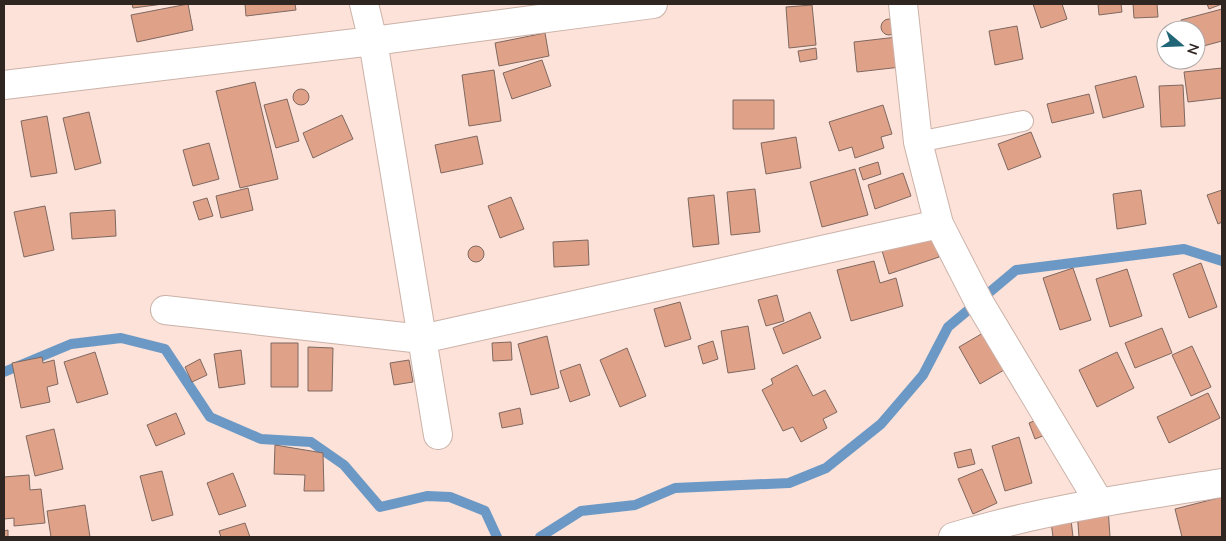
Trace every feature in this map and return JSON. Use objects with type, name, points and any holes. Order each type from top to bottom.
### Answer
[{"type":"street","points":[[364,4],[374,41],[438,435]]},
{"type":"street","points":[[4,85],[374,41],[653,4]]},
{"type":"street","points":[[903,4],[918,142],[939,224],[979,302],[1099,502]]},
{"type":"street","points":[[166,310],[422,339],[939,224]]},
{"type":"street","points":[[953,537],[1099,502],[1222,483]]},
{"type":"lane","points":[[918,142],[1023,121]]},
{"type":"building","points":[[132,4],[163,4],[133,8]]},
{"type":"building","points":[[188,4],[193,30],[137,42],[131,15]]},
{"type":"building","points":[[245,4],[295,4],[296,10],[246,16]]},
{"type":"building","points":[[1033,4],[1062,4],[1067,19],[1041,28]]},
{"type":"building","points":[[1098,4],[1121,4],[1122,12],[1099,15]]},
{"type":"building","points":[[1133,4],[1157,4],[1158,17],[1134,18]]},
{"type":"building","points":[[1207,4],[1222,4],[1209,9]]},
{"type":"building","points":[[812,5],[816,45],[789,48],[786,7]]},
{"type":"building","points":[[1222,9],[1222,41],[1206,45],[1206,20],[1181,20]]},
{"type":"building","points":[[889,19],[895,21],[897,27],[895,33],[889,35],[883,33],[881,27],[883,21]]},
{"type":"building","points":[[1017,26],[1023,59],[995,65],[989,31]]},
{"type":"building","points":[[545,33],[549,56],[499,66],[495,43]]},
{"type":"building","points":[[897,37],[901,67],[857,72],[854,42]]},
{"type":"building","points":[[816,48],[817,59],[800,62],[798,51]]},
{"type":"building","points":[[542,60],[551,86],[512,99],[503,73]]},
{"type":"building","points":[[1222,68],[1222,98],[1188,102],[1184,72]]},
{"type":"building","points":[[494,70],[501,121],[469,126],[462,75]]},
{"type":"building","points":[[1136,76],[1144,107],[1103,118],[1095,86]]},
{"type":"building","points":[[255,82],[278,179],[240,188],[216,91]]},
{"type":"building","points":[[1183,85],[1185,126],[1161,127],[1159,86]]},
{"type":"building","points":[[301,89],[307,91],[309,97],[307,103],[301,105],[295,103],[293,97],[295,91]]},
{"type":"building","points":[[1089,94],[1094,113],[1052,123],[1047,104]]},
{"type":"building","points":[[287,99],[299,141],[276,148],[264,105]]},
{"type":"building","points":[[733,100],[774,100],[774,129],[733,129]]},
{"type":"building","points":[[883,105],[892,134],[881,137],[884,148],[855,158],[852,147],[839,151],[829,122]]},
{"type":"building","points":[[89,112],[101,163],[75,170],[63,118]]},
{"type":"building","points":[[342,115],[353,139],[313,158],[303,133]]},
{"type":"building","points":[[47,116],[57,173],[31,177],[21,121]]},
{"type":"building","points":[[1031,132],[1041,157],[1008,170],[998,144]]},
{"type":"building","points":[[477,136],[483,164],[441,173],[435,145]]},
{"type":"building","points":[[796,137],[801,168],[766,174],[761,143]]},
{"type":"building","points":[[209,143],[219,179],[193,186],[183,150]]},
{"type":"building","points":[[878,162],[881,174],[863,180],[859,168]]},
{"type":"building","points":[[855,169],[868,215],[822,227],[810,182]]},
{"type":"building","points":[[903,173],[911,196],[875,209],[868,185]]},
{"type":"building","points":[[248,188],[253,210],[221,218],[216,196]]},
{"type":"building","points":[[755,189],[760,232],[731,235],[727,192]]},
{"type":"building","points":[[1141,190],[1146,224],[1117,229],[1113,194]]},
{"type":"building","points":[[1222,190],[1222,222],[1218,224],[1207,195]]},
{"type":"building","points":[[714,195],[719,244],[693,247],[688,198]]},
{"type":"building","points":[[511,197],[524,229],[500,238],[488,206]]},
{"type":"building","points":[[207,198],[213,216],[199,220],[193,202]]},
{"type":"building","points":[[45,206],[54,250],[24,257],[14,212]]},
{"type":"building","points":[[115,210],[116,236],[72,239],[70,213]]},
{"type":"building","points":[[930,228],[939,257],[889,274],[880,244]]},
{"type":"building","points":[[588,240],[589,265],[554,267],[553,242]]},
{"type":"building","points":[[476,246],[482,248],[484,254],[482,260],[476,262],[470,260],[468,254],[470,248]]},
{"type":"building","points":[[874,261],[880,283],[896,278],[903,306],[851,321],[837,270]]},
{"type":"building","points":[[1201,263],[1217,307],[1189,318],[1173,274]]},
{"type":"building","points":[[1073,268],[1091,320],[1060,330],[1043,278]]},
{"type":"building","points":[[1127,269],[1142,316],[1110,327],[1096,279]]},
{"type":"building","points":[[777,295],[784,321],[766,326],[758,300]]},
{"type":"building","points":[[680,302],[691,339],[665,347],[654,309]]},
{"type":"building","points":[[810,312],[821,338],[783,354],[773,328]]},
{"type":"building","points":[[748,326],[755,369],[728,373],[721,331]]},
{"type":"building","points":[[1162,328],[1172,353],[1135,368],[1125,343]]},
{"type":"building","points":[[983,333],[1004,370],[980,384],[959,347]]},
{"type":"building","points":[[547,336],[559,388],[531,395],[518,344]]},
{"type":"building","points":[[713,341],[718,359],[703,364],[698,346]]},
{"type":"building","points":[[511,342],[512,360],[493,361],[492,343]]},
{"type":"building","points":[[271,343],[298,343],[298,387],[271,387]]},
{"type":"building","points":[[1192,346],[1211,387],[1191,396],[1172,355]]},
{"type":"building","points":[[308,347],[333,348],[332,391],[308,391]]},
{"type":"building","points":[[627,348],[646,396],[620,407],[600,360]]},
{"type":"building","points":[[241,350],[245,384],[219,388],[214,354]]},
{"type":"building","points":[[95,352],[108,394],[77,403],[64,362]]},
{"type":"building","points":[[1117,352],[1134,388],[1097,407],[1079,370]]},
{"type":"building","points":[[42,357],[43,363],[54,360],[58,384],[47,387],[50,402],[21,408],[12,363]]},
{"type":"building","points":[[200,359],[207,375],[192,382],[185,367]]},
{"type":"building","points":[[409,360],[413,382],[394,385],[390,363]]},
{"type":"building","points":[[580,364],[590,395],[570,402],[560,371]]},
{"type":"building","points":[[797,365],[813,396],[825,390],[837,412],[823,419],[827,428],[801,442],[793,427],[783,431],[762,390],[773,384],[771,379]]},
{"type":"building","points":[[1208,393],[1220,418],[1169,443],[1157,417]]},
{"type":"building","points":[[520,408],[523,424],[502,428],[499,413]]},
{"type":"building","points":[[176,413],[185,434],[156,446],[147,425]]},
{"type":"building","points":[[1044,417],[1050,433],[1035,439],[1029,423]]},
{"type":"building","points":[[54,429],[63,469],[35,476],[26,436]]},
{"type":"building","points":[[1019,437],[1032,483],[1005,491],[992,446]]},
{"type":"building","points":[[275,445],[323,453],[324,491],[304,491],[305,475],[274,474]]},
{"type":"building","points":[[971,449],[975,464],[958,468],[954,453]]},
{"type":"building","points":[[982,469],[997,503],[973,514],[958,479]]},
{"type":"building","points":[[162,471],[173,515],[152,521],[140,476]]},
{"type":"building","points":[[233,473],[246,506],[219,515],[207,483]]},
{"type":"building","points":[[29,475],[30,490],[41,489],[45,523],[14,526],[14,518],[4,519],[4,477]]},
{"type":"building","points":[[1222,497],[1222,537],[1182,537],[1175,509]]},
{"type":"building","points":[[85,505],[90,537],[51,537],[47,511]]},
{"type":"building","points":[[1108,507],[1110,537],[1079,537],[1077,510]]},
{"type":"building","points":[[1070,511],[1073,537],[1053,537],[1050,514]]},
{"type":"building","points":[[245,523],[250,537],[221,537],[219,531]]},
{"type":"building","points":[[8,530],[8,537],[4,537],[4,531]]},
{"type":"waterway","points":[[540,537],[581,511],[635,505],[675,488],[789,483],[826,468],[881,424],[923,375],[948,327],[1016,270],[1184,249],[1222,261]]},
{"type":"waterway","points":[[4,372],[71,344],[121,338],[165,349],[210,417],[261,439],[311,442],[344,465],[380,507],[427,496],[450,497],[485,511],[497,537]]}]
